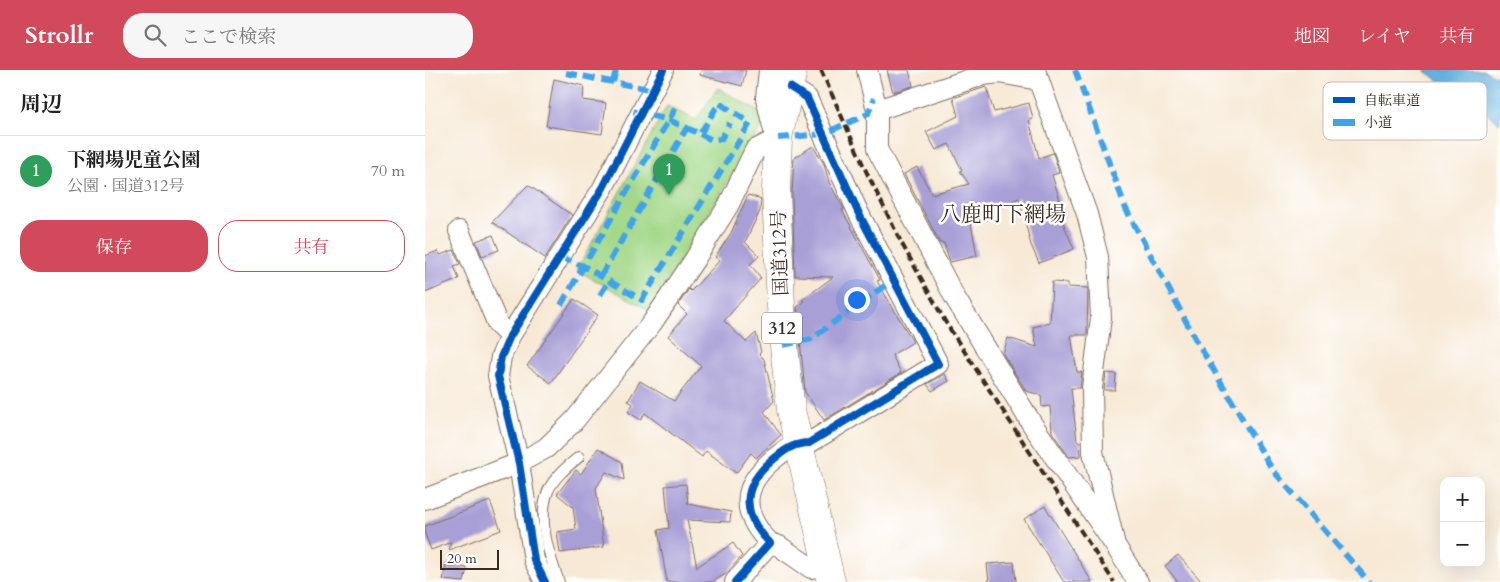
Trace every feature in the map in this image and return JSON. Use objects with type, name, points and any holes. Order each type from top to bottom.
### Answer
[{"type":"highway","name":"国道312号","points":[[792,78],[777,138],[782,328],[791,410],[829,573]]},
{"type":"street","points":[[545,582],[534,560],[519,463],[498,376],[501,357],[510,336],[603,188],[663,70]]},
{"type":"street","points":[[425,499],[519,463],[546,448],[574,421],[652,323],[695,259],[728,206],[755,150],[777,138],[766,98],[769,70]]},
{"type":"street","points":[[867,70],[877,110],[877,149],[954,296],[1032,424],[1115,545],[1138,582]]},
{"type":"street","points":[[877,110],[982,73],[1037,75],[1087,214],[1099,257],[1101,318],[1092,388],[1092,437],[1115,545]]},
{"type":"street","points":[[792,78],[807,98],[859,214],[938,364],[809,443],[799,443],[784,451],[764,466],[753,480],[748,496],[749,515],[757,530],[770,543],[779,546],[811,568],[829,573]]},
{"type":"street","points":[[459,231],[498,325],[510,336]]},
{"type":"street","points":[[735,582],[770,543]]},
{"type":"lane","points":[[559,582],[550,559],[545,531],[545,506],[549,490],[561,472],[579,456]]},
{"type":"green space","points":[[718,88],[768,117],[649,310],[577,270],[667,106],[696,120]]},
{"type":"water","points":[[1424,70],[1484,70],[1495,76],[1500,73],[1500,123],[1487,114],[1487,82],[1441,82]]},
{"type":"building","points":[[701,70],[746,70],[742,86],[700,75]]},
{"type":"building","points":[[887,70],[909,70],[913,86],[893,92]]},
{"type":"building","points":[[554,79],[584,86],[583,100],[606,103],[602,134],[546,126]]},
{"type":"building","points":[[986,87],[994,112],[1029,103],[1033,119],[1029,120],[1039,158],[1053,153],[1058,168],[1059,173],[1052,175],[1065,216],[1061,218],[1074,249],[1039,263],[1031,245],[1019,198],[990,212],[991,219],[971,223],[977,256],[950,262],[944,243],[940,243],[904,174],[917,167],[932,194],[969,184],[960,171],[962,170],[949,144],[936,150],[926,132],[958,116],[953,98]]},
{"type":"building","points":[[813,146],[824,164],[829,182],[844,209],[842,210],[880,280],[877,281],[913,342],[892,355],[901,373],[824,420],[805,392],[797,307],[804,302],[802,300],[833,277],[795,276],[792,194],[794,158]]},
{"type":"building","points":[[528,185],[572,215],[545,258],[492,222]]},
{"type":"building","points":[[748,195],[761,199],[760,211],[745,242],[759,256],[750,264],[761,278],[724,321],[746,342],[756,333],[761,352],[759,354],[764,359],[774,401],[764,412],[781,435],[756,458],[751,453],[736,473],[706,451],[702,457],[645,413],[641,420],[628,412],[633,404],[628,401],[640,381],[674,401],[701,366],[668,336],[687,314],[678,305],[689,289],[691,291],[720,260],[715,257],[731,233]]},
{"type":"building","points":[[493,235],[499,250],[482,256],[476,241]]},
{"type":"building","points":[[454,250],[460,264],[454,266],[459,279],[425,293],[425,256],[438,251],[440,255]]},
{"type":"building","points":[[1052,282],[1068,283],[1068,287],[1088,288],[1087,335],[1071,335],[1077,372],[1082,372],[1080,388],[1071,388],[1077,441],[1080,441],[1081,456],[1069,457],[1052,432],[1050,406],[1042,407],[1041,395],[1026,391],[1003,354],[1008,338],[1037,347],[1033,327],[1050,323]]},
{"type":"building","points":[[574,299],[598,315],[551,383],[527,366]]},
{"type":"building","points":[[1106,373],[1116,374],[1115,390],[1104,390]]},
{"type":"building","points":[[945,374],[949,381],[932,391],[927,384]]},
{"type":"building","points":[[598,448],[622,462],[624,480],[606,472],[596,488],[604,547],[560,553],[557,532],[576,529],[573,507],[557,494],[576,470],[581,474]]},
{"type":"building","points":[[686,484],[688,504],[731,512],[730,522],[687,520],[697,567],[733,543],[742,556],[726,574],[712,582],[667,582],[658,530],[669,528],[665,486]]},
{"type":"building","points":[[490,501],[501,530],[449,550],[451,542],[431,550],[425,534],[425,526]]},
{"type":"building","points":[[1045,506],[1092,582],[1064,582],[1024,519]]},
{"type":"building","points":[[1178,555],[1202,582],[1178,582],[1165,566]]},
{"type":"building","points":[[1014,562],[1016,582],[989,582],[987,564]]},
{"type":"building","points":[[446,564],[467,568],[464,582],[443,580]]},
{"type":"railway","points":[[821,70],[866,171],[902,244],[946,323],[1114,582]]},
{"type":"marked path","points":[[613,82],[616,70]]},
{"type":"marked path","points":[[1075,70],[1126,209],[1196,340],[1272,469],[1369,582]]},
{"type":"marked path","points":[[566,73],[654,90]]},
{"type":"marked path","points":[[778,138],[823,134],[868,114],[874,98]]},
{"type":"marked path","points":[[560,257],[585,267],[642,300],[750,123],[719,103],[700,134],[669,120],[632,111]]},
{"type":"marked path","points":[[561,305],[678,104]]},
{"type":"marked path","points":[[700,134],[712,140],[721,139],[730,123]]},
{"type":"marked path","points":[[601,276],[686,129]]},
{"type":"marked path","points":[[600,295],[609,281]]},
{"type":"marked path","points":[[783,345],[811,339],[893,281]]},
{"type":"cycle path","points":[[545,582],[534,560],[519,463],[498,376],[501,357],[510,336],[603,188],[663,70]]},
{"type":"cycle path","points":[[735,582],[770,543],[760,532],[749,510],[751,489],[756,478],[764,468],[787,449],[795,445],[809,443],[938,364],[859,214],[807,98],[790,87]]},
{"type":"place","name":"下網場児童公園","points":[[669,195]]},
{"type":"district","name":"八鹿町下網場","points":[[1003,214]]}]
